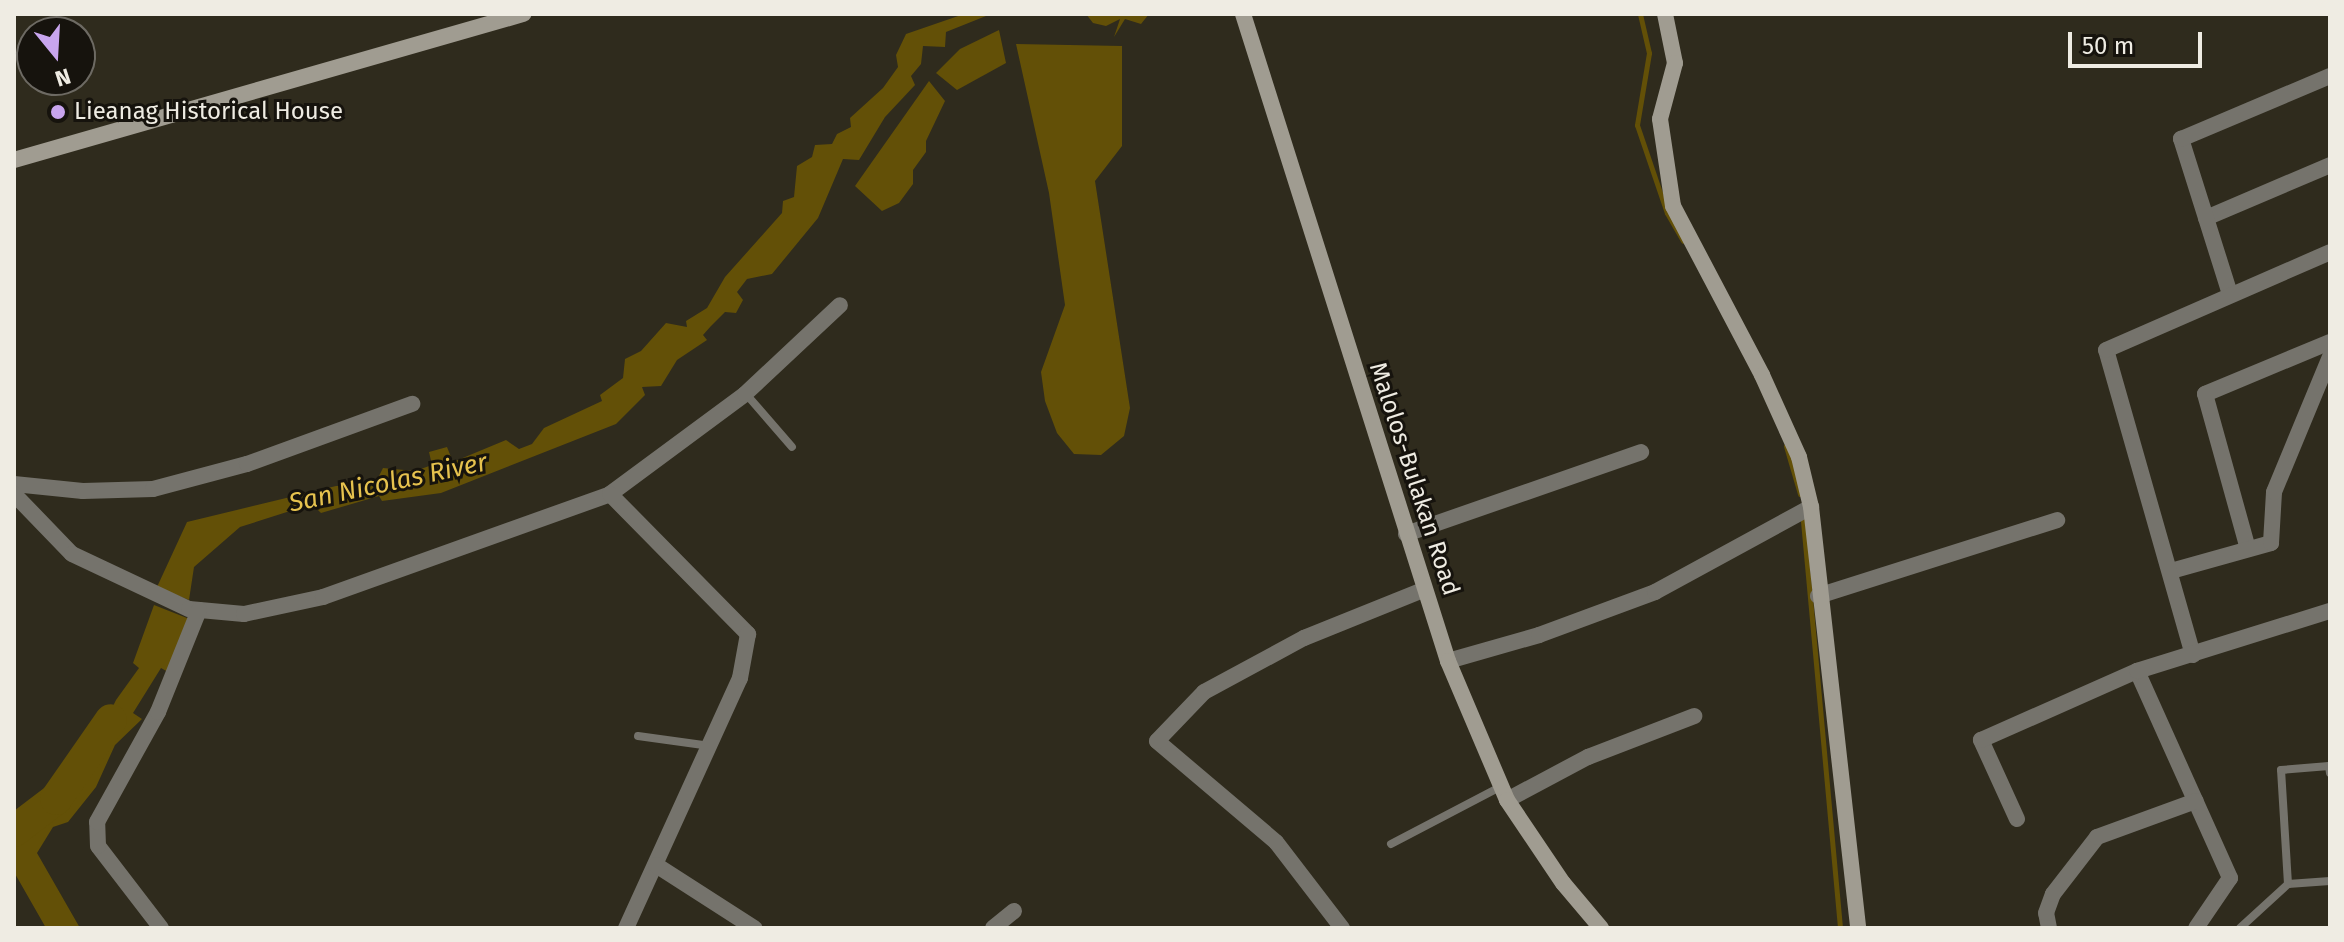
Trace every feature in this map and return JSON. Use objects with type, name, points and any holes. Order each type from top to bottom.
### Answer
[{"type":"main road","points":[[14,160],[523,14]]},
{"type":"main road","name":"Malolos-Bulakan Road","points":[[1243,14],[1448,661],[1504,794],[1563,883],[1601,928]]},
{"type":"main road","points":[[1665,14],[1675,63],[1660,119],[1673,206],[1769,389],[1799,457],[1811,507],[1818,596],[1858,928]]},
{"type":"street","points":[[2230,294],[2181,139],[2330,76]]},
{"type":"street","points":[[2206,218],[2330,165]]},
{"type":"street","points":[[2193,655],[2106,350],[2330,252]]},
{"type":"street","points":[[14,494],[72,554],[143,592],[194,610],[244,614],[323,597],[610,494],[745,394],[840,305]]},
{"type":"street","points":[[2248,549],[2205,394],[2330,342]]},
{"type":"street","points":[[2171,571],[2271,543],[2274,492],[2330,357]]},
{"type":"street","points":[[14,484],[83,491],[153,489],[247,464],[412,404]]},
{"type":"street","points":[[1406,534],[1641,452]]},
{"type":"street","points":[[610,494],[748,634],[740,678],[626,928]]},
{"type":"street","points":[[1448,661],[1539,635],[1655,592],[1811,507]]},
{"type":"street","points":[[1818,596],[2057,520]]},
{"type":"street","points":[[1342,928],[1276,842],[1157,741],[1204,692],[1304,638],[1423,590]]},
{"type":"street","points":[[161,928],[98,846],[97,822],[158,712],[194,610]]},
{"type":"street","points":[[2017,819],[1981,740],[2137,671],[2330,611]]},
{"type":"street","points":[[2137,671],[2230,878],[2196,928]]},
{"type":"street","points":[[1504,794],[1694,716]]},
{"type":"street","points":[[2049,928],[2046,913],[2053,894],[2097,837],[2196,801]]},
{"type":"street","points":[[656,865],[754,928]]},
{"type":"street","points":[[993,928],[1014,911]]},
{"type":"lane","points":[[745,394],[792,447]]},
{"type":"lane","points":[[638,736],[710,746]]},
{"type":"lane","points":[[2288,884],[2281,770],[2329,766],[2330,773]]},
{"type":"lane","points":[[1391,844],[1504,794]]},
{"type":"lane","points":[[2240,928],[2288,884],[2330,881]]},
{"type":"water","points":[[964,14],[991,14],[946,32],[945,47],[923,46],[921,64],[911,76],[915,85],[885,117],[859,160],[843,159],[818,218],[772,274],[747,279],[737,292],[743,300],[736,313],[725,312],[703,335],[707,340],[677,360],[661,386],[642,387],[645,395],[616,424],[441,493],[382,501],[379,496],[321,513],[312,504],[240,527],[194,567],[189,600],[157,587],[187,522],[336,486],[375,484],[383,468],[415,471],[432,465],[429,452],[447,447],[453,462],[506,440],[519,449],[532,444],[544,428],[602,401],[600,395],[623,378],[625,359],[641,351],[666,323],[687,327],[686,321],[707,308],[725,277],[782,213],[783,201],[794,197],[797,166],[812,157],[815,145],[832,144],[837,134],[851,127],[850,118],[883,88],[898,67],[896,55],[906,34]]},
{"type":"water","points":[[1086,14],[1149,14],[1141,24],[1125,19],[1114,37],[1120,19],[1106,26],[1093,23]]},
{"type":"water","points":[[999,30],[1006,63],[957,90],[936,73],[960,49]]},
{"type":"water","points":[[1016,44],[1122,46],[1122,146],[1095,181],[1130,408],[1124,436],[1101,455],[1074,454],[1057,433],[1045,401],[1041,372],[1065,305],[1049,193]]},
{"type":"water","points":[[929,81],[945,101],[926,141],[926,152],[913,170],[913,184],[899,203],[882,211],[855,186]]},
{"type":"water","points":[[154,605],[192,620],[168,672],[161,668],[133,713],[142,719],[115,745],[96,787],[68,822],[53,827],[37,853],[80,928],[46,928],[14,872],[14,811],[57,803],[65,785],[81,771],[116,700],[139,668],[133,663]]},
{"type":"waterway","points":[[1640,14],[1649,53],[1637,125],[1667,213],[1683,241]]},
{"type":"waterway","points":[[1786,446],[1800,494]]},
{"type":"waterway","points":[[1803,521],[1840,928]]},
{"type":"waterway","name":"San Nicolas River","points":[[14,831],[56,799],[111,720]]},
{"type":"place","name":"Lieanag Historical House","points":[[58,112]]}]
